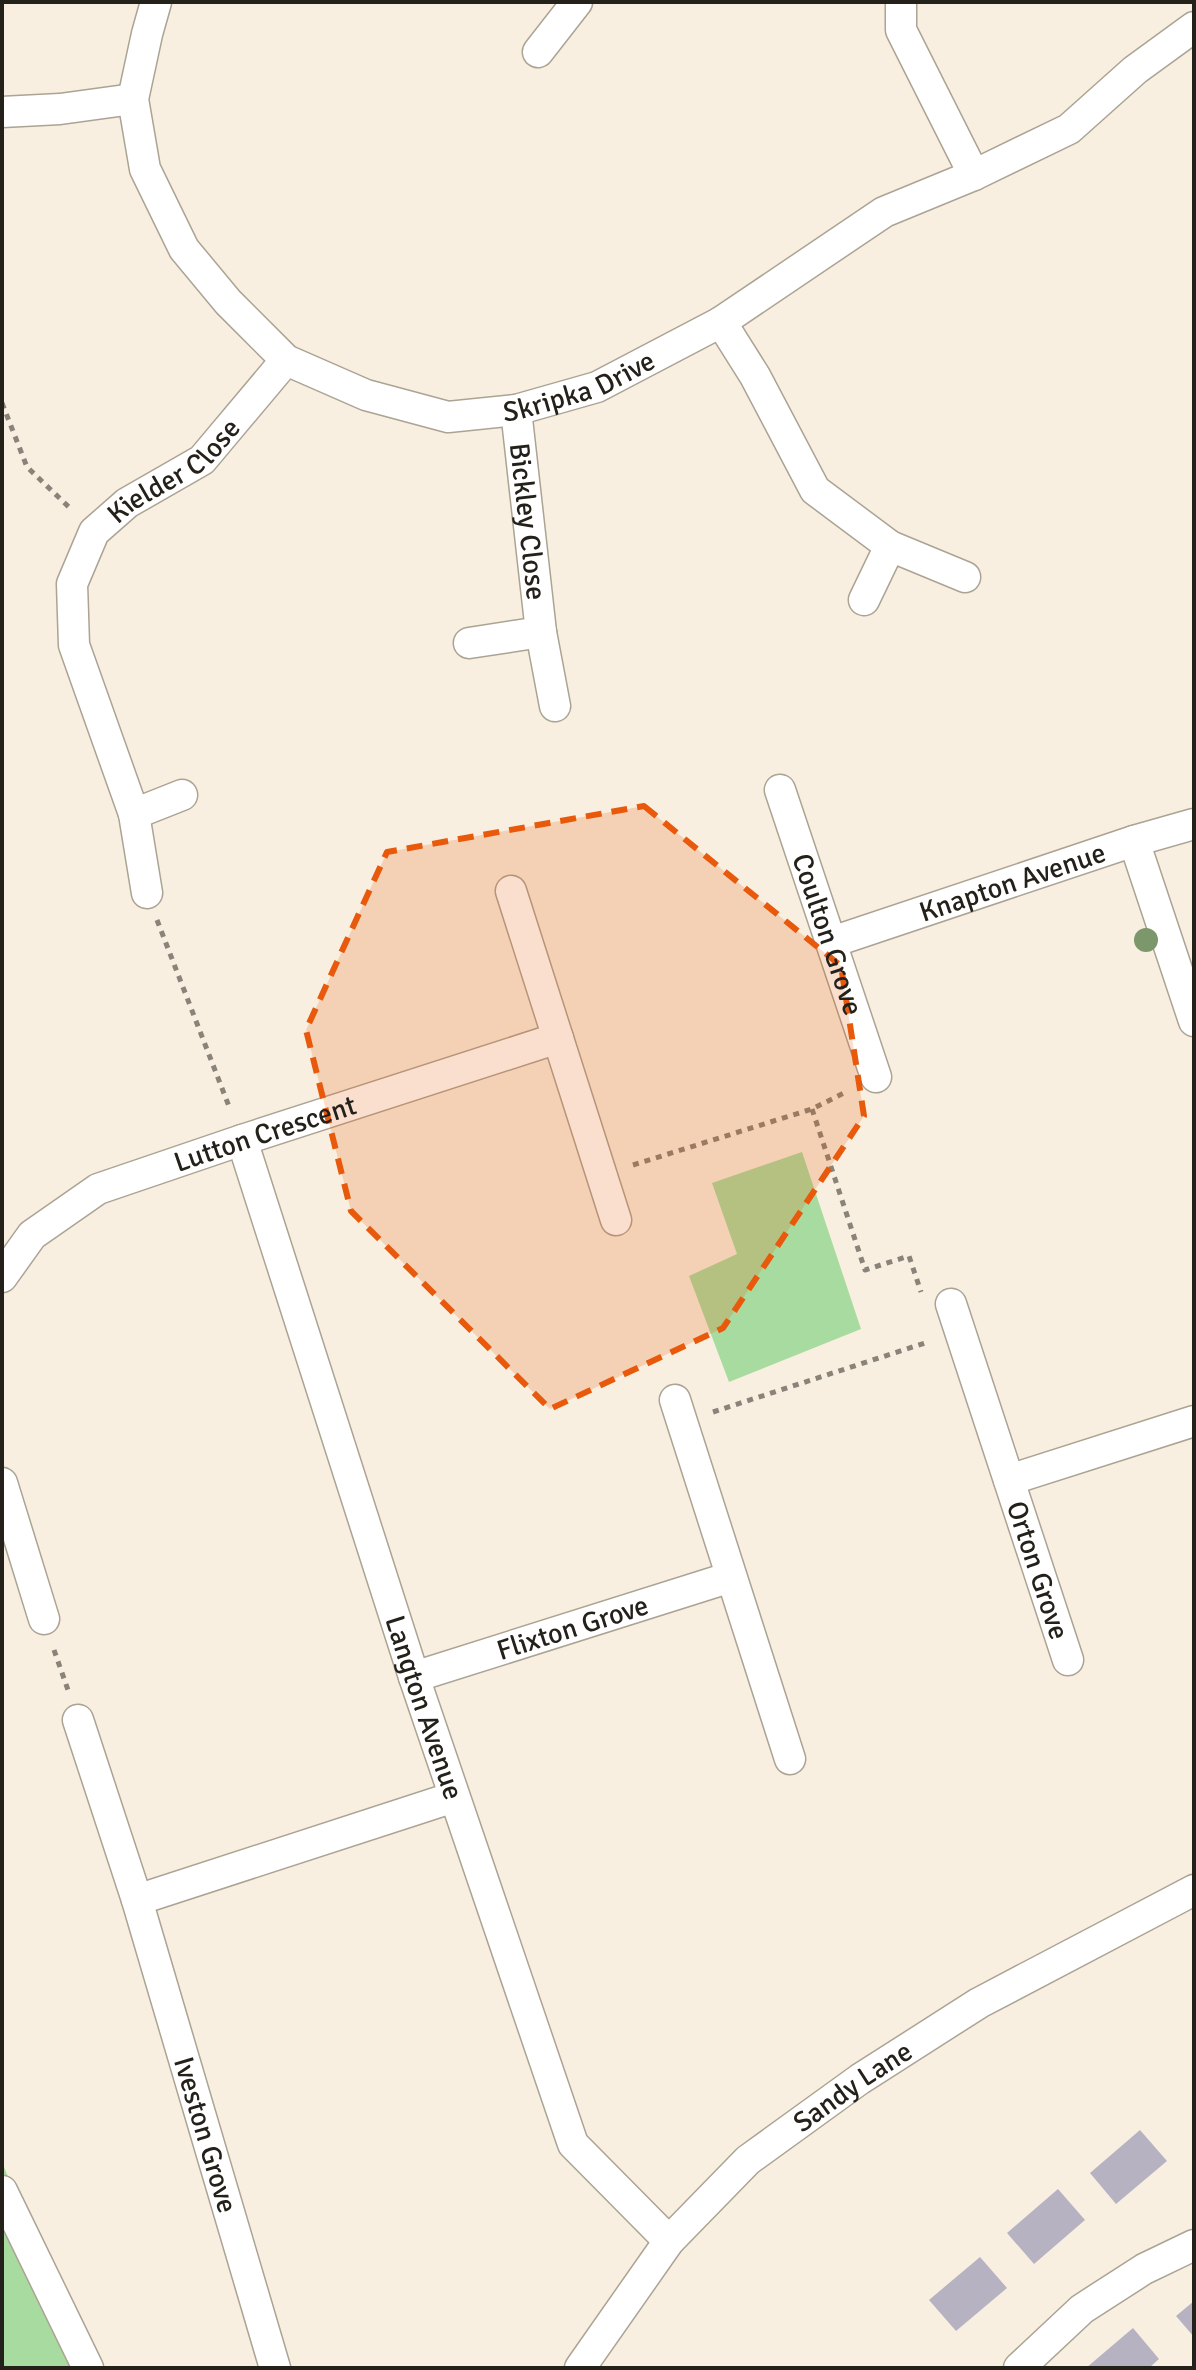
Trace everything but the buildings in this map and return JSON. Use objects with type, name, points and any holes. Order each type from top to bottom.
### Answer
[{"type":"street","name":"Skripka Drive","points":[[156,2],[133,99],[145,169],[184,249],[228,302],[286,360],[366,395],[448,417],[516,410],[597,387],[721,322],[884,212],[974,175],[1069,129],[1135,70],[1194,27]]},
{"type":"street","points":[[538,52],[577,2]]},
{"type":"street","points":[[901,2],[901,30],[974,175]]},
{"type":"street","points":[[2,112],[60,109],[133,99]]},
{"type":"street","points":[[721,322],[755,376],[815,490],[890,546],[965,577]]},
{"type":"street","name":"Kielder Close","points":[[147,893],[134,814],[74,645],[72,584],[94,532],[127,503],[202,460],[286,360]]},
{"type":"street","name":"Bickley Close","points":[[516,410],[541,632],[555,706]]},
{"type":"street","points":[[864,600],[890,546]]},
{"type":"street","name":"Bickley Close","points":[[469,643],[541,632]]},
{"type":"street","name":"Coulton Grove","points":[[780,790],[876,1077]]},
{"type":"street","points":[[134,814],[182,795]]},
{"type":"street","name":"Knapton Avenue","points":[[832,942],[1134,841],[1194,824]]},
{"type":"street","points":[[1134,841],[1194,1021]]},
{"type":"street","points":[[511,891],[616,1220]]},
{"type":"street","name":"Lutton Crescent","points":[[2,1277],[32,1235],[98,1189],[558,1038]]},
{"type":"street","name":"Langton Avenue","points":[[242,1140],[414,1677],[573,2144],[669,2241]]},
{"type":"street","name":"Orton Grove","points":[[945,1311],[1009,1480],[1068,1660]]},
{"type":"street","points":[[678,1411],[790,1759]]},
{"type":"street","name":"Orton Grove","points":[[1009,1480],[1194,1421]]},
{"type":"street","points":[[2,1483],[44,1619]]},
{"type":"street","name":"Flixton Grove","points":[[414,1677],[731,1577]]},
{"type":"street","name":"Iveston Grove","points":[[78,1720],[137,1900],[275,2368]]},
{"type":"street","points":[[137,1900],[454,1797]]},
{"type":"street","name":"Sandy Lane","points":[[580,2368],[669,2241],[748,2160],[860,2079],[979,2003],[1194,1890]]},
{"type":"street","points":[[2,2191],[88,2368]]},
{"type":"street","points":[[1019,2368],[1082,2309],[1144,2269],[1194,2245]]},
{"type":"path","points":[[2,403],[27,467],[94,532]]},
{"type":"path","points":[[147,893],[242,1140]]},
{"type":"path","points":[[601,1175],[812,1109],[876,1077]]},
{"type":"path","points":[[678,1411],[945,1311],[909,1256],[865,1270],[812,1109]]},
{"type":"path","points":[[44,1619],[78,1720]]},
{"type":"highlighted area","points":[[644,806],[841,966],[864,1116],[723,1328],[550,1409],[351,1211],[306,1030],[387,852]]},
{"type":"green space","points":[[802,1152],[861,1329],[729,1382],[689,1276],[737,1254],[712,1183]]},
{"type":"green space","points":[[2,2162],[86,2368],[2,2368]]}]
